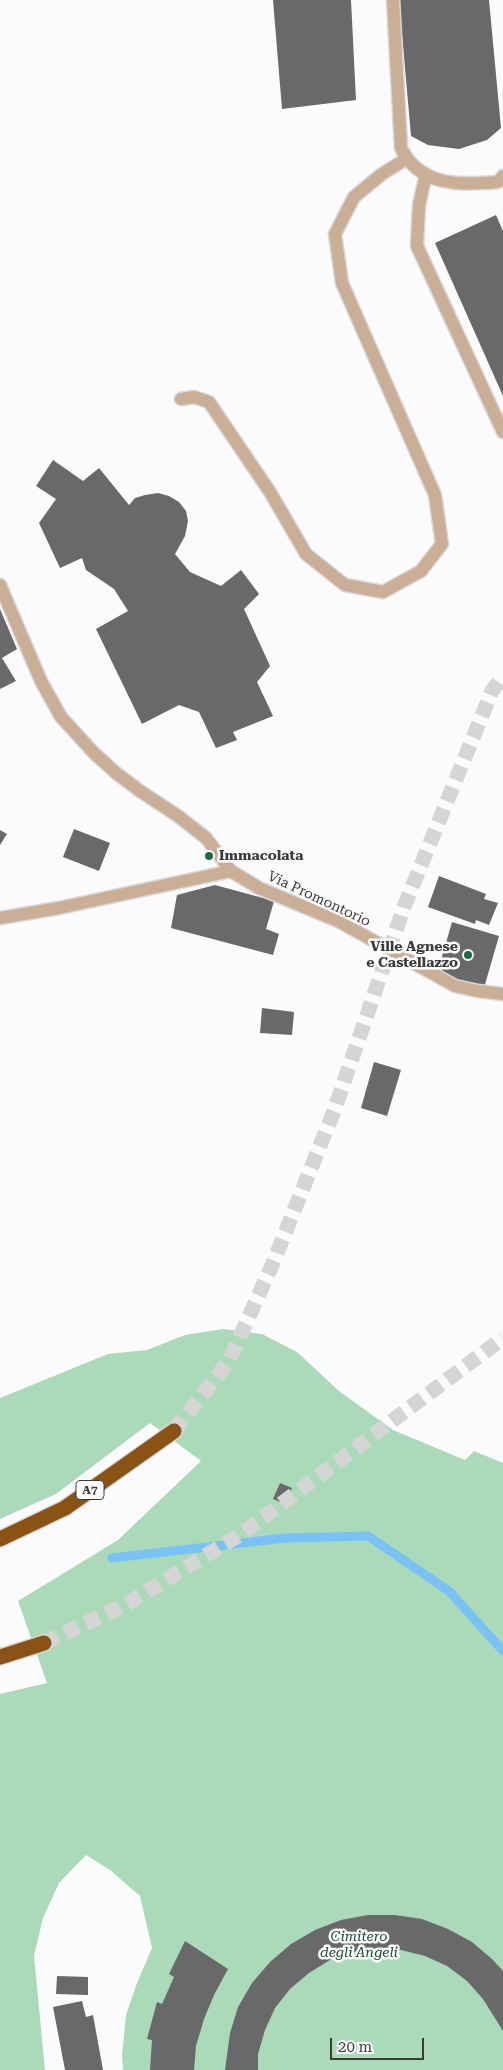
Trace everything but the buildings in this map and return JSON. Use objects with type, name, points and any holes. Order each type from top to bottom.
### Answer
[{"type":"highway","name":"A7","points":[[0,1539],[65,1508],[174,1431]]},
{"type":"highway","points":[[0,1657],[44,1643]]},
{"type":"street","points":[[393,0],[401,148],[406,159],[432,179],[462,185],[498,182],[503,176]]},
{"type":"street","points":[[181,399],[194,397],[209,402],[270,492],[306,554],[344,584],[383,592],[421,571],[442,544],[435,495],[342,283],[335,234],[354,197],[382,174],[406,159]]},
{"type":"street","points":[[426,174],[419,205],[417,246],[503,432]]},
{"type":"street","points":[[0,585],[41,681],[61,717],[94,753],[116,773],[206,838],[231,871],[59,908],[0,918]]},
{"type":"street","name":"Via Promontorio","points":[[231,871],[258,888],[338,921],[455,986],[503,994]]},
{"type":"green space","name":"Cimitero degli Angeli","points":[[223,1329],[262,1334],[297,1352],[339,1391],[393,1430],[465,1460],[474,1451],[503,1463],[503,2070],[123,2070],[122,2055],[126,2015],[152,1948],[140,1896],[110,1870],[86,1855],[59,1883],[43,1918],[34,1956],[45,2070],[0,2070],[0,1694],[47,1683],[18,1601],[118,1540],[201,1461],[150,1423],[56,1494],[0,1519],[0,1398],[108,1354],[147,1350],[185,1335]]},
{"type":"waterway","points":[[112,1558],[285,1538],[368,1536],[449,1591],[503,1651]]},
{"type":"tunnel","points":[[174,1431],[229,1361],[273,1263],[334,1111],[404,907],[492,691],[503,676]]},
{"type":"tunnel","points":[[44,1643],[125,1605],[241,1534],[503,1338]]},
{"type":"place","name":"Immacolata","points":[[209,856]]},
{"type":"place","name":"Ville Agnese e Castellazzo","points":[[468,955]]}]
